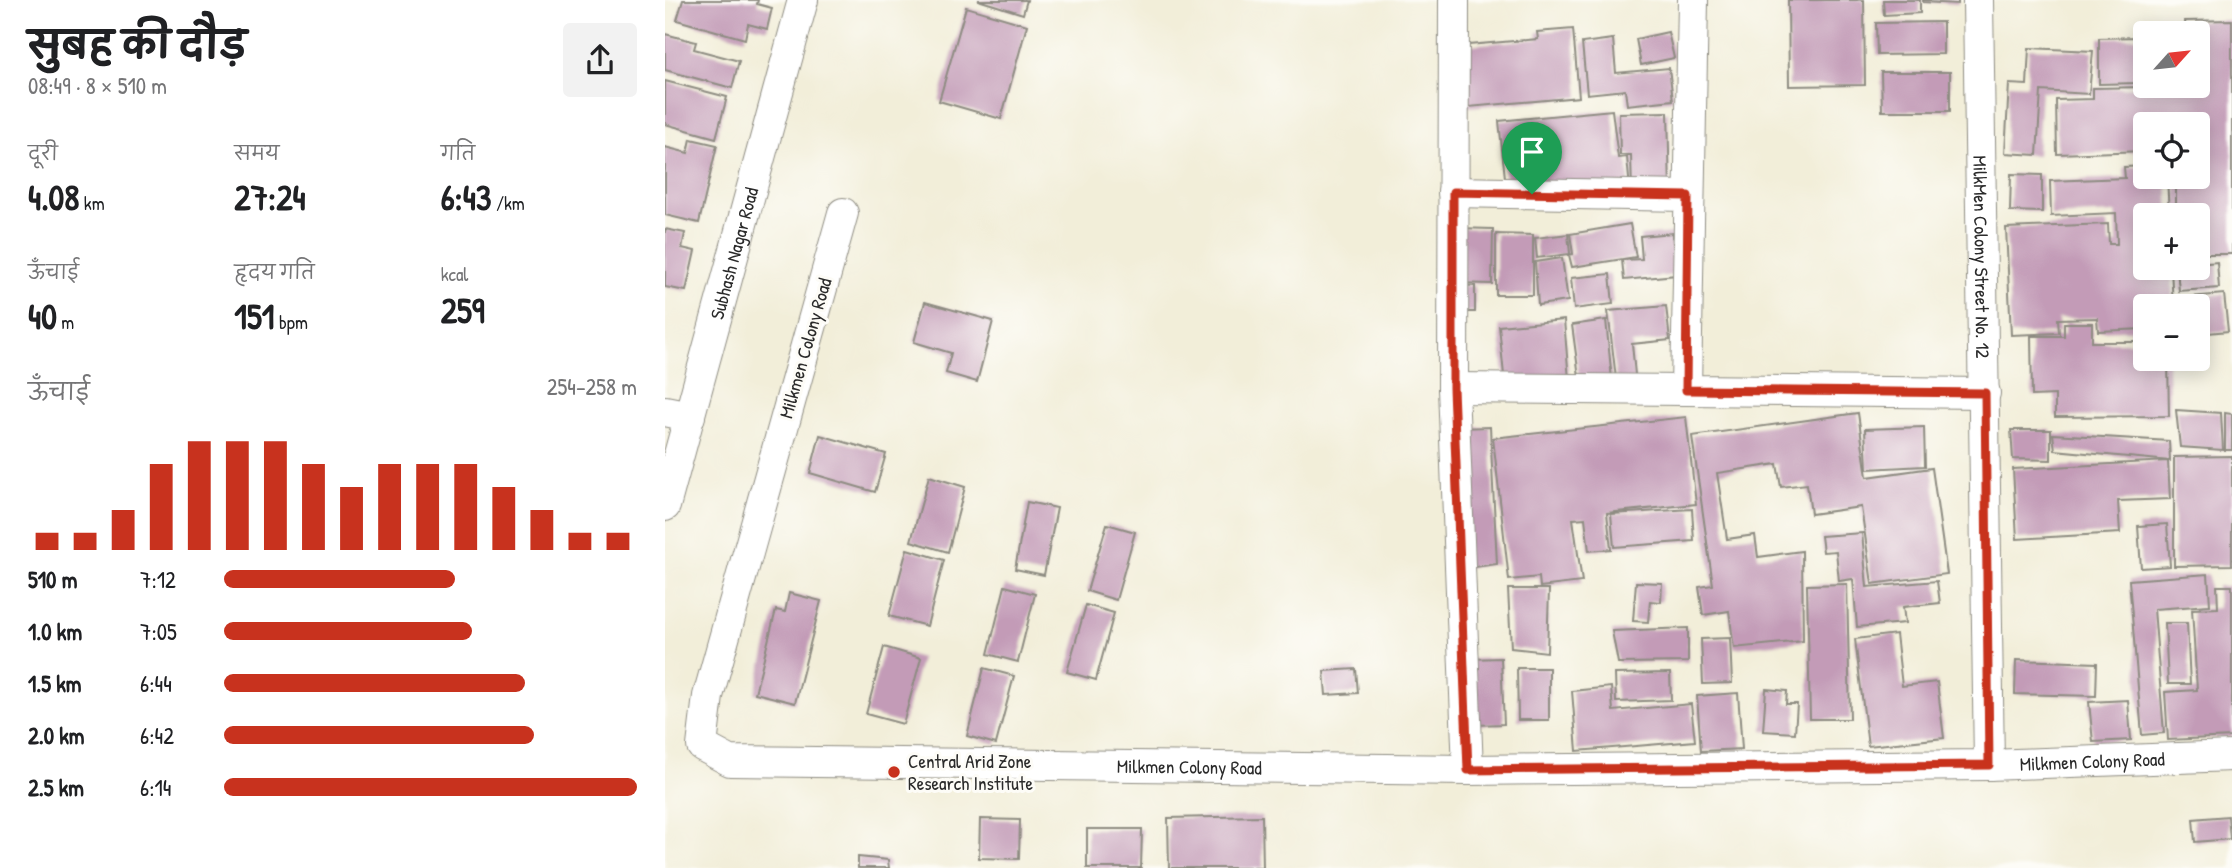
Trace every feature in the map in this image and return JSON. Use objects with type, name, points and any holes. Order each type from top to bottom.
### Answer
[{"type":"street","name":"Subhash Nagar Road","points":[[665,506],[677,413],[803,0]]},
{"type":"street","points":[[1454,0],[1453,388],[1468,770]]},
{"type":"street","points":[[1686,390],[1693,0]]},
{"type":"street","name":"MilkMen Colony Street No. 12","points":[[1978,0],[1989,765]]},
{"type":"street","points":[[1453,192],[1688,196]]},
{"type":"street","name":"Milkmen Colony Road","points":[[843,213],[708,696],[702,746],[730,761],[1468,770],[1989,765],[2232,756]]},
{"type":"street","points":[[1453,388],[1985,393]]},
{"type":"building","points":[[683,0],[758,0],[757,4],[772,8],[767,29],[748,24],[745,39],[677,20]]},
{"type":"building","points":[[978,0],[1027,0],[1023,14]]},
{"type":"building","points":[[1788,0],[1864,0],[1865,85],[1789,86]]},
{"type":"building","points":[[1883,0],[1920,0],[1920,13],[1884,15]]},
{"type":"building","points":[[1958,0],[1958,4],[1923,2]]},
{"type":"building","points":[[966,7],[1027,25],[1001,119],[939,101]]},
{"type":"building","points":[[2232,20],[2232,254],[2210,254],[2210,203],[2176,203],[2176,189],[2210,189],[2210,112],[2133,112],[2133,151],[2057,154],[2056,100],[2093,99],[2093,88],[2133,87],[2133,98],[2210,98],[2210,21],[2185,21]]},
{"type":"building","points":[[1943,22],[1943,54],[1877,55],[1876,23]]},
{"type":"building","points":[[1573,29],[1579,97],[1458,108],[1457,46],[1538,39],[1537,32]]},
{"type":"building","points":[[1668,32],[1674,58],[1641,65],[1636,39]]},
{"type":"building","points":[[665,34],[696,42],[694,49],[739,61],[732,88],[665,70]]},
{"type":"building","points":[[2133,37],[2133,83],[2099,84],[2099,38]]},
{"type":"building","points":[[1613,39],[1616,73],[1669,68],[1673,100],[1627,105],[1625,90],[1587,94],[1582,43]]},
{"type":"building","points":[[2029,48],[2093,51],[2089,94],[2041,91],[2037,155],[2005,153],[2009,84],[2027,85]]},
{"type":"building","points":[[1881,72],[1950,72],[1950,111],[1882,111]]},
{"type":"building","points":[[665,81],[727,97],[716,138],[665,124]]},
{"type":"building","points":[[1612,110],[1618,158],[1627,157],[1630,190],[1506,187],[1499,121]]},
{"type":"building","points":[[1668,112],[1670,191],[1632,192],[1631,155],[1620,155],[1619,113]]},
{"type":"building","points":[[691,139],[717,145],[699,223],[665,215],[665,147],[688,153]]},
{"type":"building","points":[[2124,167],[2133,167],[2133,189],[2168,189],[2168,203],[2133,203],[2133,280],[2172,280],[2172,294],[2133,294],[2133,330],[2098,331],[2097,318],[2058,319],[2059,333],[2011,335],[2006,228],[2108,224],[2109,244],[2117,244],[2116,213],[2051,216],[2050,181],[2125,178]]},
{"type":"building","points":[[2011,174],[2042,175],[2042,212],[2010,211]]},
{"type":"building","points":[[1630,224],[1636,257],[1572,267],[1569,255],[1573,254],[1570,234]]},
{"type":"building","points":[[1457,228],[1493,229],[1492,284],[1456,283]]},
{"type":"building","points":[[665,229],[685,233],[682,248],[695,251],[686,291],[665,287]]},
{"type":"building","points":[[1672,233],[1676,275],[1624,280],[1622,260],[1642,259],[1640,236]]},
{"type":"building","points":[[1496,234],[1533,235],[1533,295],[1496,295]]},
{"type":"building","points":[[1568,234],[1570,254],[1537,258],[1535,238]]},
{"type":"building","points":[[1562,258],[1568,301],[1538,305],[1535,262]]},
{"type":"building","points":[[2217,262],[2219,288],[2179,291],[2178,280],[2210,280],[2210,263]]},
{"type":"building","points":[[1610,274],[1613,304],[1574,309],[1571,278]]},
{"type":"building","points":[[1457,285],[1475,286],[1475,312],[1457,312]]},
{"type":"building","points":[[2224,294],[2228,331],[2210,333],[2210,295]]},
{"type":"building","points":[[925,302],[993,321],[977,382],[946,373],[951,353],[914,342]]},
{"type":"building","points":[[1666,306],[1670,340],[1632,344],[1636,385],[1617,387],[1608,311]]},
{"type":"building","points":[[1564,320],[1569,380],[1505,385],[1499,326]]},
{"type":"building","points":[[1606,320],[1612,380],[1580,384],[1572,325]]},
{"type":"building","points":[[2064,323],[2092,323],[2092,342],[2133,342],[2133,371],[2168,371],[2169,416],[2055,417],[2055,395],[2032,396],[2031,336],[2064,336]]},
{"type":"building","points":[[2176,410],[2221,413],[2223,450],[2180,447]]},
{"type":"building","points":[[1858,413],[1867,477],[1932,468],[1947,574],[1872,584],[1861,507],[1811,514],[1807,484],[1781,487],[1777,464],[1717,473],[1727,539],[1755,535],[1758,557],[1802,551],[1803,641],[1734,648],[1729,611],[1703,615],[1699,587],[1713,585],[1692,436]]},
{"type":"building","points":[[2225,413],[2232,414],[2232,450],[2225,450]]},
{"type":"building","points":[[1686,417],[1696,504],[1607,513],[1611,549],[1589,551],[1585,518],[1573,519],[1582,582],[1540,587],[1539,577],[1509,580],[1493,438]]},
{"type":"building","points":[[1490,427],[1497,564],[1467,568],[1460,428]]},
{"type":"building","points":[[1924,427],[1925,466],[1867,469],[1865,429]]},
{"type":"building","points":[[2011,430],[2051,430],[2051,460],[2013,459]]},
{"type":"building","points":[[2053,434],[2169,441],[2170,461],[2055,450]]},
{"type":"building","points":[[820,435],[886,454],[875,492],[810,473]]},
{"type":"building","points":[[2232,456],[2232,565],[2174,566],[2174,457]]},
{"type":"building","points":[[2168,461],[2170,499],[2118,501],[2120,533],[2017,539],[2013,469]]},
{"type":"building","points":[[929,476],[965,487],[948,552],[911,541]]},
{"type":"building","points":[[1027,502],[1057,508],[1044,575],[1015,569]]},
{"type":"building","points":[[1692,509],[1694,541],[1614,547],[1611,514]]},
{"type":"building","points":[[1107,524],[1135,532],[1116,600],[1087,591]]},
{"type":"building","points":[[2167,524],[2170,566],[2141,568],[2138,526]]},
{"type":"building","points":[[1862,533],[1867,587],[1937,581],[1940,603],[1903,607],[1905,623],[1857,627],[1853,579],[1839,581],[1836,551],[1823,552],[1821,536]]},
{"type":"building","points":[[907,549],[944,560],[927,626],[889,616]]},
{"type":"building","points":[[2208,574],[2210,605],[2154,609],[2164,733],[2142,735],[2129,580]]},
{"type":"building","points":[[1636,582],[1662,583],[1661,602],[1650,601],[1648,622],[1633,621]]},
{"type":"building","points":[[1847,584],[1850,719],[1810,719],[1807,585]]},
{"type":"building","points":[[1005,586],[1035,594],[1018,662],[988,654]]},
{"type":"building","points":[[2217,586],[2232,586],[2232,737],[2168,740],[2165,692],[2197,690],[2192,609],[2218,608]]},
{"type":"building","points":[[1508,589],[1549,589],[1547,652],[1511,648]]},
{"type":"building","points":[[789,593],[821,601],[795,703],[755,693],[776,610],[785,612]]},
{"type":"building","points":[[1086,605],[1114,613],[1096,680],[1067,672]]},
{"type":"building","points":[[2165,623],[2187,623],[2190,684],[2168,684]]},
{"type":"building","points":[[1688,628],[1688,662],[1618,663],[1612,631]]},
{"type":"building","points":[[1896,634],[1902,686],[1937,682],[1944,738],[1868,746],[1855,639]]},
{"type":"building","points":[[1730,638],[1732,683],[1703,684],[1701,639]]},
{"type":"building","points":[[884,647],[921,658],[903,724],[866,714]]},
{"type":"building","points":[[1501,658],[1504,724],[1474,725],[1471,659]]},
{"type":"building","points":[[2016,660],[2097,663],[2096,696],[2015,694]]},
{"type":"building","points":[[984,668],[1014,676],[996,744],[967,736]]},
{"type":"building","points":[[1517,668],[1549,668],[1549,720],[1518,720]]},
{"type":"building","points":[[1356,669],[1358,693],[1326,695],[1324,671]]},
{"type":"building","points":[[1670,673],[1671,700],[1616,702],[1615,674]]},
{"type":"building","points":[[1611,687],[1613,711],[1691,704],[1695,741],[1577,751],[1572,691]]},
{"type":"building","points":[[1766,689],[1787,691],[1786,704],[1797,704],[1795,733],[1763,731]]},
{"type":"building","points":[[1738,693],[1742,749],[1701,751],[1697,696]]},
{"type":"building","points":[[2128,700],[2131,740],[2093,742],[2089,702]]},
{"type":"building","points":[[1262,816],[1263,868],[1169,868],[1168,818]]},
{"type":"building","points":[[2228,816],[2230,839],[2195,842],[2193,819]]},
{"type":"building","points":[[980,819],[1020,820],[1019,859],[979,858]]},
{"type":"building","points":[[1087,829],[1142,829],[1141,868],[1087,868]]},
{"type":"building","points":[[858,857],[888,860],[889,868],[858,868]]},
{"type":"place","name":"Central Arid Zone Research Institute","points":[[894,772]]},
{"type":"route","points":[[1453,192],[1532,194],[1688,196],[1686,390],[1985,393],[1989,765],[1468,770],[1453,388],[1453,192]]}]
